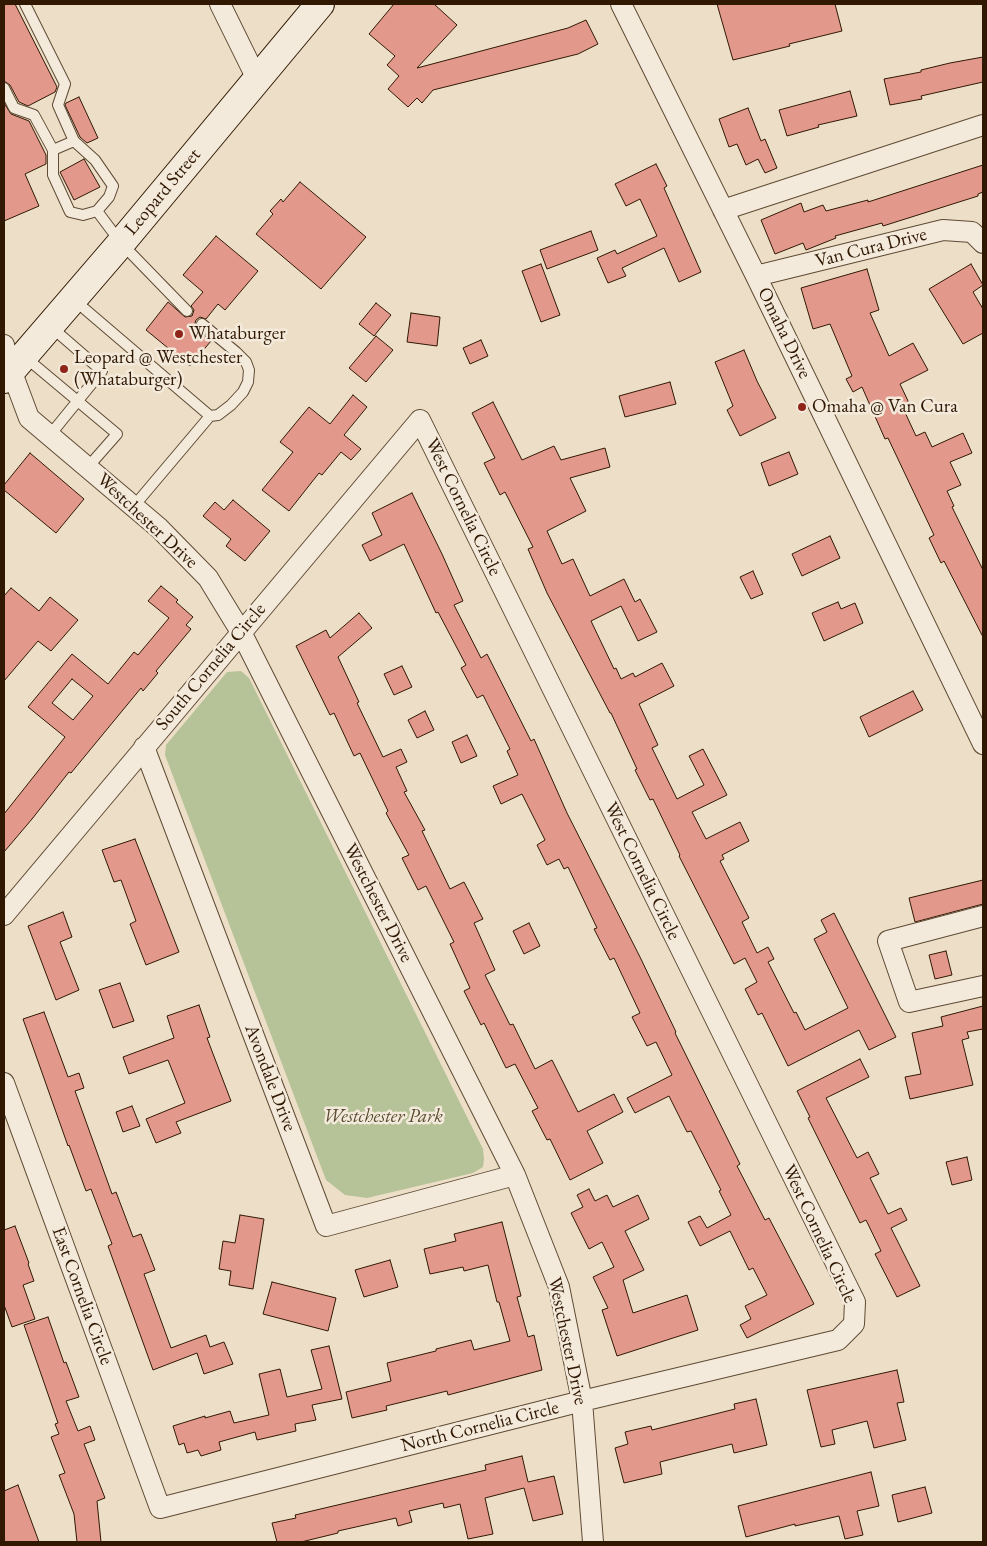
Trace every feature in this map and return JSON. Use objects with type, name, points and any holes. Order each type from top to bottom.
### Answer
[{"type":"main road","name":"Leopard Street","points":[[11,363],[49,326],[320,4]]},
{"type":"street","points":[[220,4],[258,79]]},
{"type":"street","name":"Omaha Drive","points":[[620,4],[756,276],[983,744]]},
{"type":"street","points":[[723,210],[983,125]]},
{"type":"street","name":"Van Cura Drive","points":[[756,276],[943,230],[972,232],[983,243]]},
{"type":"street","name":"Westchester Drive","points":[[11,363],[29,418],[159,528],[208,578],[241,632],[515,1175],[559,1287],[582,1401],[593,1542]]},
{"type":"street","name":"South Cornelia Circle","points":[[4,915],[420,420]]},
{"type":"street","name":"West Cornelia Circle","points":[[420,420],[855,1302],[854,1324]]},
{"type":"street","name":"Avondale Drive","points":[[144,747],[326,1226],[515,1175]]},
{"type":"street","points":[[983,916],[888,942],[909,1002],[983,986]]},
{"type":"street","name":"East Cornelia Circle","points":[[4,1083],[160,1508]]},
{"type":"street","name":"North Cornelia Circle","points":[[160,1508],[582,1401],[838,1340],[854,1324]]},
{"type":"lane","points":[[4,88],[14,108],[34,115],[53,150],[53,175],[70,212],[83,215],[97,211],[109,198],[112,186],[95,160],[74,141],[58,105],[65,84],[25,4]]},
{"type":"lane","points":[[53,150],[74,141]]},
{"type":"lane","points":[[97,211],[120,243],[187,311]]},
{"type":"lane","points":[[72,299],[210,416]]},
{"type":"lane","points":[[134,506],[210,416],[218,415],[231,405],[243,392],[248,382],[249,370],[246,362],[202,324]]},
{"type":"lane","points":[[49,326],[102,371],[50,435]]},
{"type":"lane","points":[[11,363],[77,401],[117,434],[88,467]]},
{"type":"green space","name":"Westchester Park","points":[[241,671],[249,678],[483,1149],[483,1167],[473,1173],[367,1198],[345,1195],[326,1180],[165,755],[166,745],[227,672]]},
{"type":"building","points":[[4,4],[15,4],[57,87],[55,92],[28,106],[19,102],[10,85],[4,81]]},
{"type":"building","points":[[394,4],[434,4],[457,25],[417,68],[568,28],[586,20],[598,44],[578,54],[433,90],[422,103],[417,98],[408,107],[388,89],[399,76],[387,65],[395,56],[369,34]]},
{"type":"building","points":[[717,4],[835,4],[842,31],[733,60]]},
{"type":"building","points":[[983,57],[983,82],[921,96],[922,99],[890,105],[884,79]]},
{"type":"building","points":[[850,91],[857,116],[818,125],[819,127],[787,136],[779,110]]},
{"type":"building","points":[[79,97],[98,138],[87,143],[80,137],[65,105]]},
{"type":"building","points":[[4,103],[11,114],[29,121],[46,155],[46,164],[25,174],[39,206],[4,221]]},
{"type":"building","points":[[748,108],[761,141],[765,139],[777,168],[765,173],[758,159],[746,165],[737,144],[729,147],[719,119]]},
{"type":"building","points":[[84,159],[100,187],[74,200],[60,172]]},
{"type":"building","points":[[656,164],[667,186],[664,188],[701,272],[679,282],[664,248],[622,268],[626,276],[608,283],[597,258],[615,250],[617,254],[657,236],[640,199],[626,206],[615,184]]},
{"type":"building","points":[[983,165],[983,192],[978,194],[978,196],[883,226],[882,223],[835,236],[836,238],[806,250],[803,243],[775,254],[761,220],[801,203],[804,212],[823,205],[826,211],[868,200],[868,202]]},
{"type":"building","points":[[300,182],[366,237],[321,289],[256,234],[273,214],[270,211],[281,199],[283,202]]},
{"type":"building","points":[[591,231],[598,250],[547,269],[540,250]]},
{"type":"building","points":[[216,236],[258,271],[225,310],[218,304],[206,319],[200,317],[196,320],[197,329],[211,341],[190,366],[146,330],[168,302],[185,317],[192,316],[194,310],[191,306],[203,292],[183,275]]},
{"type":"building","points":[[541,264],[560,315],[541,322],[522,271]]},
{"type":"building","points":[[971,264],[983,285],[973,292],[983,309],[983,333],[963,344],[929,289]]},
{"type":"building","points":[[867,269],[879,310],[870,313],[889,356],[913,343],[928,370],[900,384],[909,403],[902,406],[916,436],[925,432],[932,447],[963,433],[972,453],[950,462],[961,485],[947,491],[954,506],[952,507],[983,570],[983,637],[944,561],[941,563],[929,538],[934,535],[888,438],[885,439],[862,387],[853,392],[846,379],[852,376],[830,324],[813,329],[801,288]]},
{"type":"building","points":[[376,303],[391,315],[374,336],[359,324]]},
{"type":"building","points":[[411,313],[440,317],[437,346],[407,342]]},
{"type":"building","points":[[376,336],[393,350],[366,382],[349,368]]},
{"type":"building","points":[[481,340],[488,356],[470,364],[463,348]]},
{"type":"building","points":[[744,350],[776,418],[740,436],[727,410],[733,406],[715,362]]},
{"type":"building","points":[[670,382],[676,404],[625,417],[619,396]]},
{"type":"building","points":[[353,395],[367,407],[344,435],[361,449],[351,460],[341,452],[322,475],[319,473],[289,511],[262,490],[293,452],[280,442],[309,407],[330,424]]},
{"type":"building","points":[[493,402],[522,460],[554,446],[561,460],[605,448],[610,467],[570,478],[586,511],[547,531],[562,564],[573,559],[590,596],[624,579],[635,602],[640,599],[657,632],[638,641],[621,606],[591,621],[614,669],[616,668],[621,679],[633,673],[635,677],[662,663],[674,686],[639,704],[658,745],[652,748],[677,799],[704,785],[689,756],[703,749],[727,795],[692,812],[706,839],[740,822],[749,841],[722,855],[724,859],[720,861],[749,918],[742,922],[757,953],[768,947],[774,959],[768,962],[794,1013],[796,1012],[805,1030],[848,1008],[814,939],[827,932],[821,920],[834,913],[896,1037],[869,1050],[859,1030],[788,1066],[762,1013],[758,1015],[745,989],[757,982],[745,958],[734,964],[679,856],[653,799],[650,800],[635,770],[637,769],[611,713],[547,593],[528,549],[533,547],[505,492],[500,495],[484,463],[495,458],[472,413]]},
{"type":"building","points":[[789,452],[798,474],[769,486],[761,463]]},
{"type":"building","points":[[30,453],[84,499],[56,533],[4,490],[4,485]]},
{"type":"building","points":[[412,493],[463,601],[454,605],[481,658],[487,654],[531,741],[534,739],[567,813],[640,957],[675,1033],[740,1164],[737,1166],[765,1220],[769,1218],[814,1304],[747,1338],[740,1325],[751,1319],[745,1306],[767,1295],[753,1268],[749,1270],[730,1231],[700,1246],[688,1222],[700,1216],[707,1228],[731,1215],[719,1191],[721,1190],[691,1131],[687,1132],[669,1096],[635,1113],[627,1098],[672,1075],[656,1042],[647,1046],[632,1017],[640,1013],[614,958],[610,960],[594,929],[597,928],[568,867],[564,869],[559,859],[547,865],[537,845],[545,840],[522,794],[501,804],[493,786],[518,775],[507,751],[510,749],[483,695],[477,698],[461,668],[466,665],[438,612],[436,613],[404,544],[370,561],[362,545],[382,535],[372,513]]},
{"type":"building","points":[[233,500],[270,531],[245,561],[226,546],[231,539],[203,516],[215,502],[224,510]]},
{"type":"building","points":[[830,536],[840,558],[802,576],[792,554]]},
{"type":"building","points":[[753,571],[763,594],[751,599],[740,577]]},
{"type":"building","points":[[161,586],[178,600],[176,602],[193,617],[186,625],[191,629],[156,671],[158,673],[143,691],[141,688],[4,852],[4,814],[65,737],[28,707],[72,654],[108,684],[134,652],[138,655],[169,618],[148,601]],"holes":[[[72,679],[93,696],[73,720],[52,703]]]},
{"type":"building","points":[[11,588],[39,611],[50,597],[78,620],[51,651],[38,641],[4,681],[4,596]]},
{"type":"building","points":[[838,602],[841,609],[855,603],[863,623],[824,641],[812,613]]},
{"type":"building","points":[[359,613],[372,628],[338,657],[359,702],[357,703],[383,757],[401,749],[407,762],[396,767],[407,791],[404,792],[425,830],[422,831],[450,889],[464,882],[483,919],[474,923],[495,970],[485,975],[510,1025],[513,1024],[535,1069],[552,1060],[578,1112],[614,1094],[623,1112],[587,1131],[603,1163],[570,1180],[550,1139],[547,1140],[532,1111],[538,1108],[515,1064],[506,1068],[484,1023],[481,1025],[464,991],[470,988],[450,944],[454,942],[426,886],[418,890],[402,858],[409,855],[386,813],[388,811],[360,753],[354,756],[334,713],[330,715],[296,646],[326,630],[330,638]]},
{"type":"building","points":[[402,666],[412,687],[394,695],[384,674]]},
{"type":"building","points":[[913,691],[923,710],[869,737],[860,717]]},
{"type":"building","points":[[425,711],[434,730],[417,738],[408,720]]},
{"type":"building","points":[[467,735],[477,756],[461,763],[452,742]]},
{"type":"building","points":[[135,839],[179,952],[146,965],[130,924],[136,921],[121,880],[114,882],[102,850]]},
{"type":"building","points":[[983,880],[983,904],[915,922],[909,898]]},
{"type":"building","points":[[63,912],[72,937],[60,942],[79,990],[56,1000],[28,926]]},
{"type":"building","points":[[529,923],[540,946],[524,954],[513,931]]},
{"type":"building","points":[[946,951],[952,975],[935,979],[929,955]]},
{"type":"building","points":[[120,983],[134,1021],[113,1028],[99,990]]},
{"type":"building","points":[[199,1005],[210,1037],[207,1038],[231,1101],[176,1122],[181,1133],[156,1143],[146,1119],[185,1103],[168,1060],[129,1074],[123,1057],[174,1038],[167,1016]]},
{"type":"building","points":[[983,1006],[983,1029],[967,1032],[969,1038],[962,1040],[973,1085],[910,1099],[905,1077],[921,1074],[912,1033],[943,1026],[941,1017]]},
{"type":"building","points":[[44,1012],[68,1077],[79,1073],[84,1088],[75,1091],[112,1194],[116,1192],[133,1237],[141,1234],[155,1270],[144,1274],[171,1348],[206,1335],[210,1347],[224,1342],[233,1364],[204,1374],[197,1353],[153,1370],[108,1246],[112,1244],[91,1189],[86,1191],[68,1146],[23,1019]]},
{"type":"building","points":[[860,1059],[869,1077],[826,1098],[857,1158],[868,1152],[879,1174],[870,1178],[888,1214],[901,1208],[907,1220],[891,1228],[920,1286],[897,1297],[875,1254],[881,1251],[866,1220],[860,1223],[808,1118],[810,1117],[797,1091]]},
{"type":"building","points":[[132,1106],[140,1126],[123,1132],[116,1112]]},
{"type":"building","points":[[967,1157],[972,1180],[952,1185],[946,1162]]},
{"type":"building","points":[[589,1189],[595,1201],[607,1195],[613,1207],[638,1195],[649,1219],[625,1231],[644,1270],[623,1280],[633,1313],[687,1295],[698,1330],[617,1356],[602,1310],[608,1308],[593,1277],[614,1267],[602,1242],[589,1249],[571,1213],[583,1207],[577,1195]]},
{"type":"building","points":[[240,1215],[264,1219],[253,1289],[229,1285],[231,1271],[219,1269],[223,1241],[235,1243]]},
{"type":"building","points":[[502,1222],[521,1296],[517,1297],[528,1337],[534,1335],[542,1370],[448,1395],[447,1391],[386,1406],[387,1410],[352,1418],[346,1392],[391,1381],[387,1363],[471,1340],[474,1350],[510,1341],[499,1302],[497,1302],[488,1265],[464,1271],[463,1267],[430,1274],[424,1249],[456,1241],[454,1234]]},
{"type":"building","points":[[15,1226],[34,1281],[23,1285],[35,1319],[12,1327],[4,1305],[4,1230]]},
{"type":"building","points":[[390,1260],[398,1287],[364,1297],[355,1270]]},
{"type":"building","points":[[272,1282],[336,1298],[328,1331],[263,1314]]},
{"type":"building","points":[[48,1317],[64,1363],[66,1362],[79,1397],[66,1401],[78,1431],[90,1426],[95,1440],[84,1444],[105,1498],[97,1501],[101,1542],[77,1542],[74,1514],[59,1475],[65,1473],[51,1437],[59,1434],[55,1424],[58,1423],[24,1325]]},
{"type":"building","points":[[329,1346],[342,1399],[312,1405],[316,1420],[295,1424],[296,1431],[257,1440],[255,1432],[219,1442],[221,1450],[201,1456],[198,1450],[187,1453],[184,1443],[179,1445],[173,1426],[205,1416],[205,1418],[230,1411],[234,1423],[269,1415],[259,1374],[280,1369],[287,1397],[322,1389],[311,1350]]},
{"type":"building","points":[[897,1370],[904,1402],[897,1403],[906,1440],[874,1448],[867,1421],[832,1430],[835,1444],[821,1447],[807,1390]]},
{"type":"building","points":[[756,1399],[767,1445],[734,1453],[732,1444],[660,1462],[662,1474],[624,1483],[615,1448],[628,1444],[625,1432],[651,1426],[652,1430],[735,1409],[734,1404]]},
{"type":"building","points":[[522,1456],[528,1482],[554,1476],[563,1514],[533,1521],[524,1488],[485,1498],[493,1534],[468,1539],[460,1504],[444,1508],[443,1503],[409,1511],[412,1522],[398,1526],[396,1518],[338,1531],[338,1533],[301,1542],[277,1542],[272,1523],[296,1518],[295,1515],[486,1470],[485,1465]]},
{"type":"building","points":[[871,1472],[879,1506],[857,1511],[863,1535],[845,1539],[839,1516],[795,1526],[795,1524],[746,1537],[738,1506]]},
{"type":"building","points":[[18,1485],[39,1542],[4,1542],[4,1491]]},
{"type":"building","points":[[925,1487],[932,1513],[898,1522],[892,1495]]},
{"type":"place","name":"Whataburger","points":[[179,334]]},
{"type":"place","name":"Leopard @ Westchester (Whataburger)","points":[[64,369]]},
{"type":"place","name":"Omaha @ Van Cura","points":[[802,407]]}]
